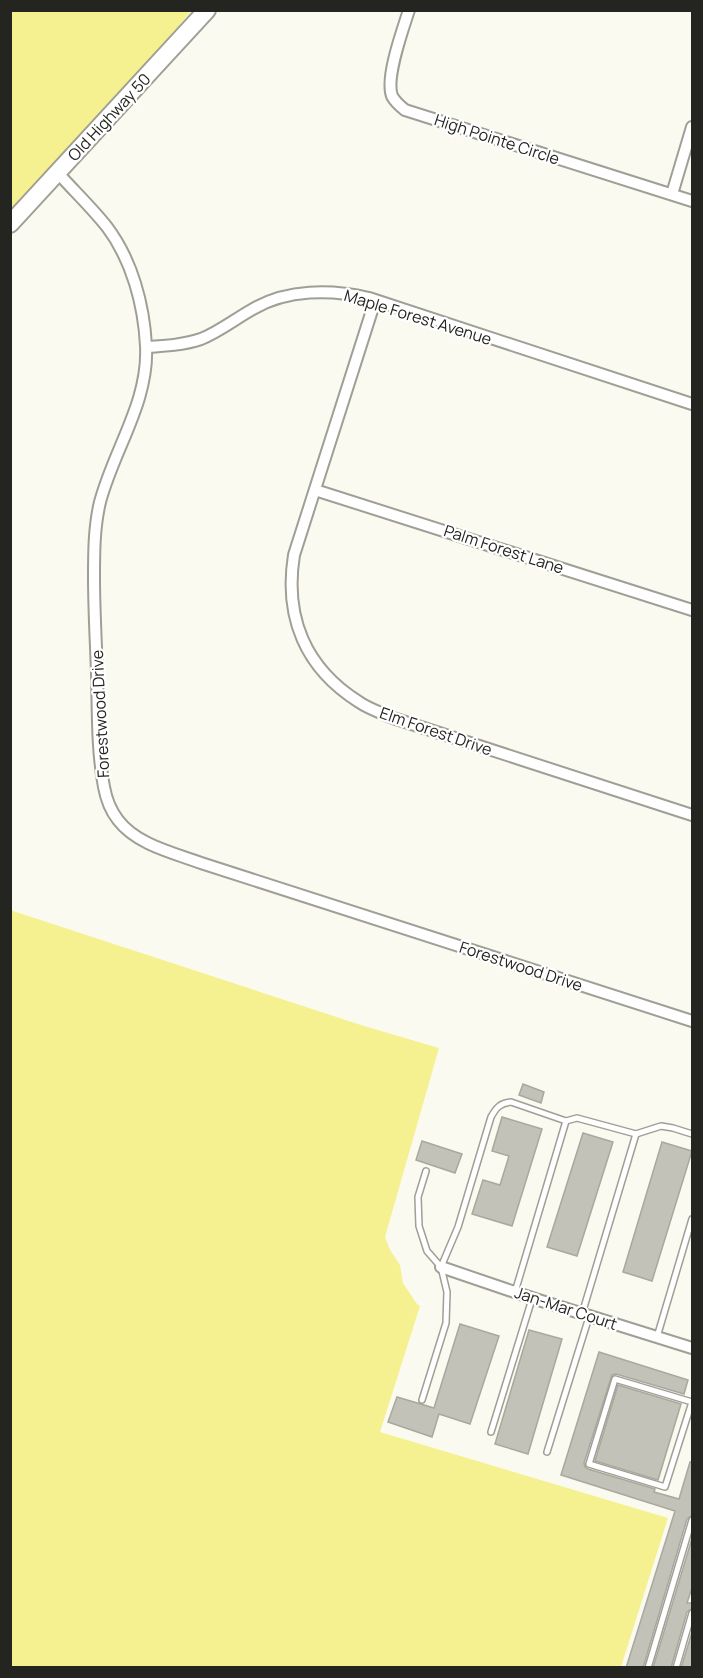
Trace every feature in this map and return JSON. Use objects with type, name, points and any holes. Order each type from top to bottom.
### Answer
[{"type":"main road","name":"Old Highway 50","points":[[10,224],[207,10]]},
{"type":"street","name":"High Pointe Circle","points":[[409,10],[390,78],[393,98],[405,110],[693,201]]},
{"type":"street","points":[[672,194],[693,128]]},
{"type":"street","name":"Forestwood Drive","points":[[58,173],[107,227],[118,244],[137,291],[147,347],[146,369],[141,390],[132,421],[111,468],[100,501],[96,524],[94,604],[100,760],[108,804],[116,819],[139,838],[201,863],[693,1021]]},
{"type":"street","name":"Maple Forest Avenue","points":[[147,347],[180,344],[203,338],[254,308],[278,298],[297,294],[349,293],[693,404]]},
{"type":"street","name":"Elm Forest Drive","points":[[375,301],[294,555],[291,574],[294,617],[302,639],[319,667],[341,690],[362,704],[393,718],[693,814]]},
{"type":"street","name":"Palm Forest Lane","points":[[315,490],[693,610]]},
{"type":"street","name":"Jan-Mar Court","points":[[441,1267],[693,1348]]},
{"type":"lane","points":[[441,1267],[458,1227],[496,1107],[511,1102],[566,1120],[577,1118],[636,1134],[661,1126],[693,1134]]},
{"type":"lane","points":[[515,1292],[566,1120]]},
{"type":"lane","points":[[547,1452],[636,1134]]},
{"type":"lane","points":[[422,1400],[446,1323],[447,1292],[441,1267],[427,1251],[419,1226],[418,1197],[426,1171]]},
{"type":"lane","points":[[657,1337],[693,1219]]},
{"type":"lane","points":[[491,1432],[532,1298]]},
{"type":"lane","points":[[615,1379],[692,1402],[664,1487],[589,1464],[615,1379]]},
{"type":"lane","points":[[648,1668],[693,1520]]},
{"type":"lane","points":[[676,1668],[693,1613]]},
{"type":"shaded area","points":[[10,11],[191,11],[148,64],[11,210]]},
{"type":"shaded area","points":[[10,910],[364,1026],[439,1048],[385,1237],[400,1265],[403,1283],[420,1306],[380,1432],[668,1518],[621,1667],[11,1667]]},
{"type":"building","points":[[523,1084],[544,1092],[541,1103],[519,1095]]},
{"type":"building","points":[[502,1117],[542,1129],[512,1226],[472,1214],[483,1180],[500,1185],[509,1156],[492,1151]]},
{"type":"building","points":[[583,1133],[613,1142],[577,1256],[547,1247]]},
{"type":"building","points":[[422,1141],[462,1154],[455,1173],[416,1160]]},
{"type":"building","points":[[662,1142],[692,1151],[652,1281],[623,1272]]},
{"type":"building","points":[[460,1324],[499,1336],[470,1424],[439,1414],[432,1437],[388,1422],[397,1397],[434,1408]]},
{"type":"building","points":[[529,1330],[562,1339],[528,1454],[495,1444]]},
{"type":"building","points":[[599,1352],[688,1380],[684,1394],[616,1374],[612,1375],[584,1463],[588,1469],[655,1489],[654,1492],[679,1499],[690,1462],[693,1463],[693,1515],[687,1519],[643,1668],[626,1668],[675,1511],[561,1475]]},
{"type":"building","points":[[618,1385],[681,1404],[658,1480],[595,1461]]},
{"type":"building","points":[[693,1535],[693,1585],[687,1603],[693,1603],[693,1608],[687,1612],[671,1668],[653,1668]]},
{"type":"building","points":[[693,1629],[693,1668],[681,1668]]}]
